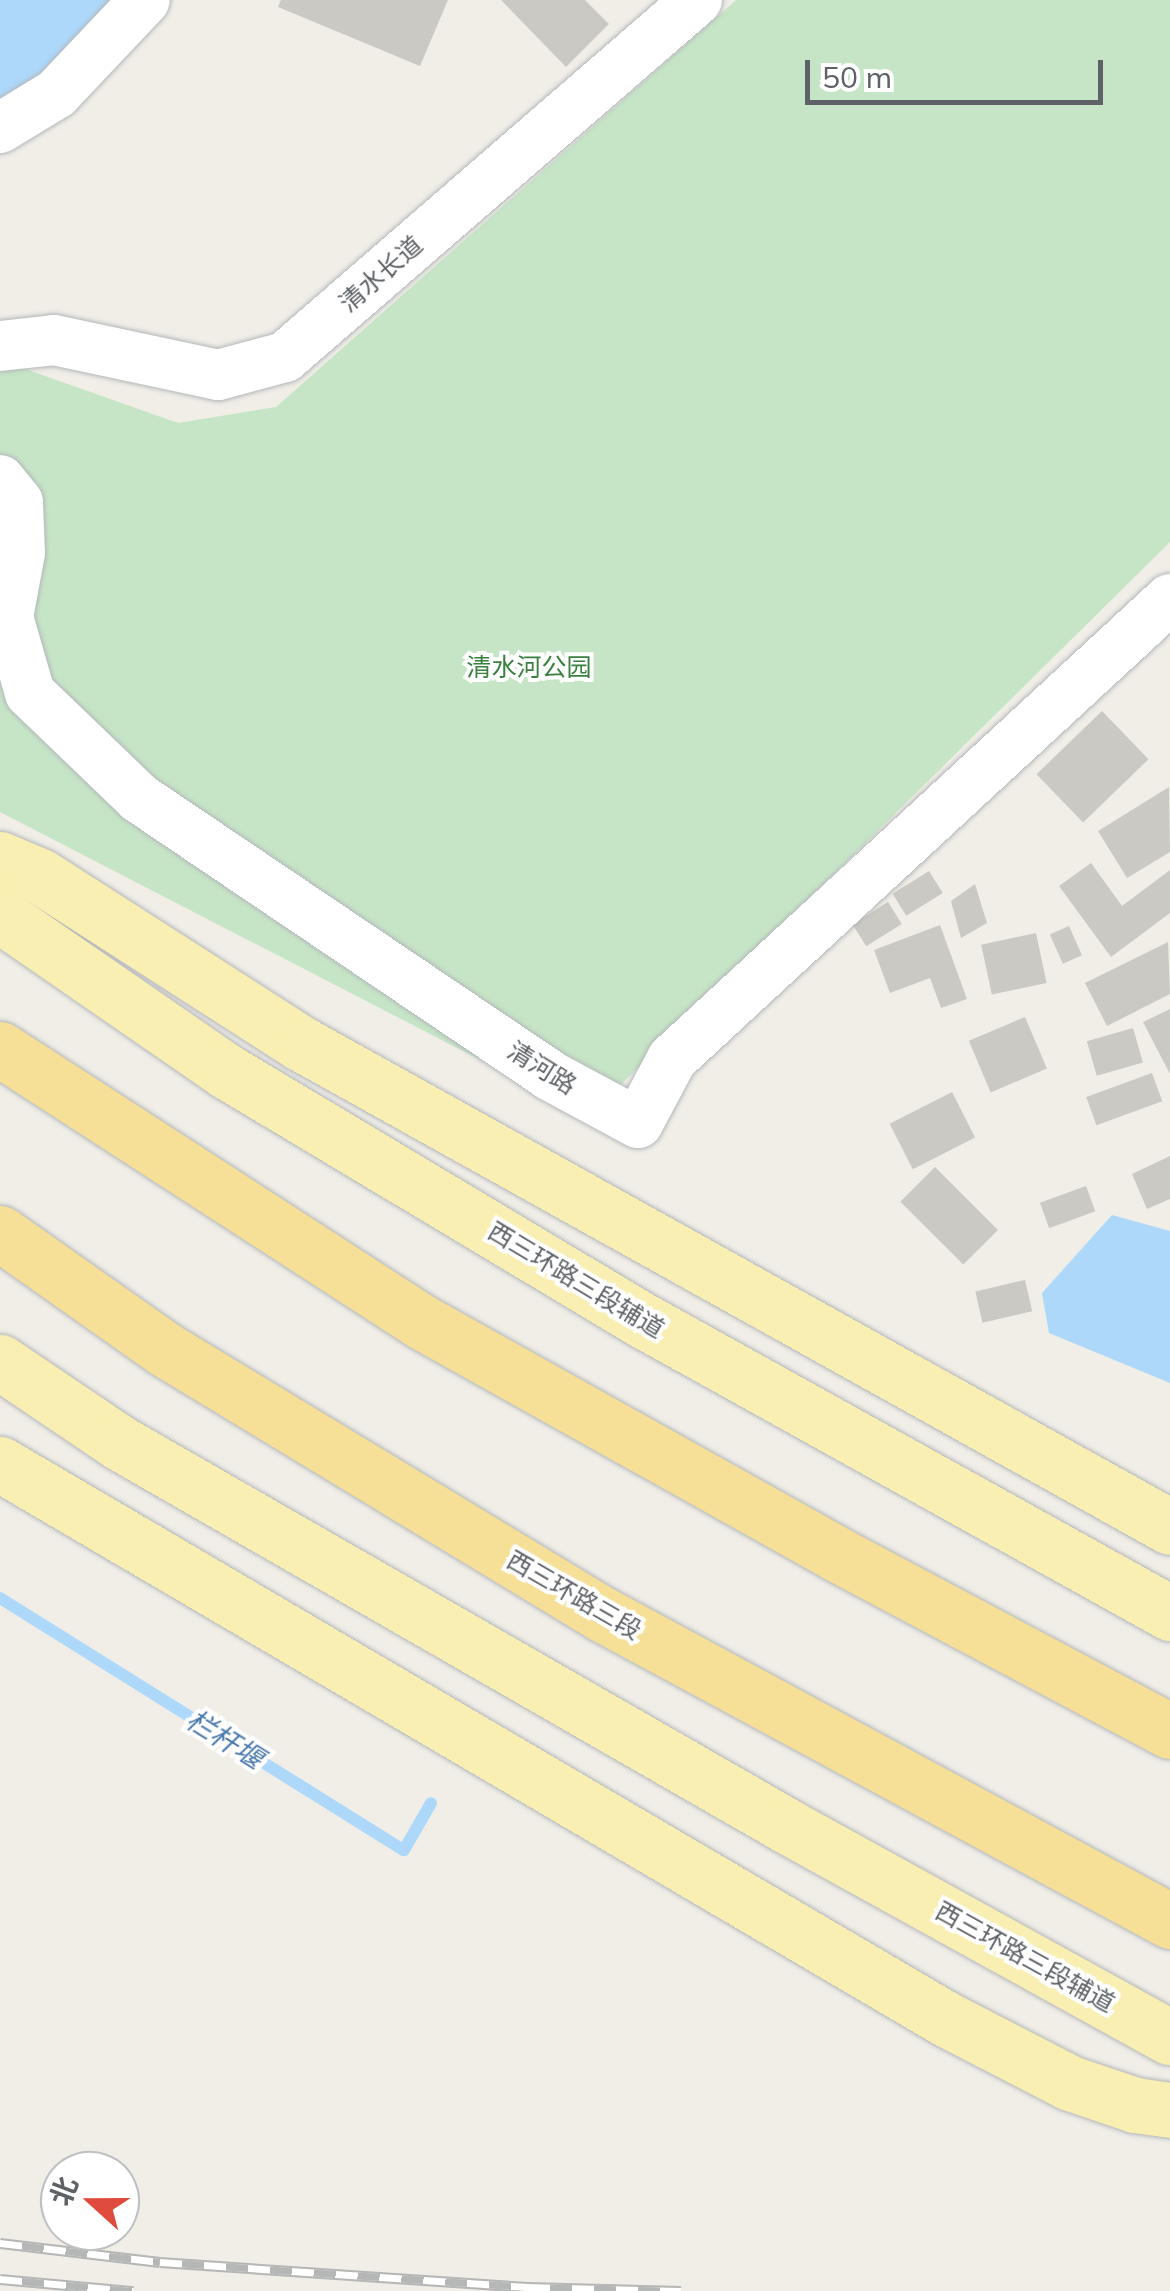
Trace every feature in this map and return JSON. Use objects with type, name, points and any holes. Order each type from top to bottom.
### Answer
[{"type":"highway","points":[[0,1049],[440,1332],[834,1552],[1170,1731]]},
{"type":"highway","name":"西三环路三段","points":[[0,1233],[194,1367],[602,1614],[1170,1921]]},
{"type":"main road","points":[[0,859],[40,876],[302,1044],[1170,1526]]},
{"type":"main road","name":"西三环路三段辅道","points":[[0,915],[226,1072],[644,1321],[1170,1613]]},
{"type":"main road","name":"西三环路三段辅道","points":[[0,1362],[120,1443],[804,1835],[1170,2037]]},
{"type":"main road","points":[[0,1464],[946,2019],[1070,2083],[1135,2106],[1170,2110]]},
{"type":"street","points":[[0,128],[56,94],[145,0]]},
{"type":"street","name":"清水长道","points":[[0,346],[54,340],[218,374],[285,356],[696,0]]},
{"type":"street","name":"清河路","points":[[0,480],[18,502],[20,553],[8,617],[30,693],[139,798],[549,1075],[638,1123],[672,1059],[1170,599]]},
{"type":"green space","name":"清水河公园","points":[[736,0],[1170,0],[1170,542],[589,1116],[0,812],[0,369],[17,366],[178,423],[276,407]]},
{"type":"water","points":[[0,0],[112,0],[46,77],[0,104]]},
{"type":"water","points":[[1112,1215],[1170,1231],[1170,1383],[1049,1333],[1042,1293]]},
{"type":"building","points":[[281,0],[448,0],[420,66],[278,7]]},
{"type":"building","points":[[501,0],[585,0],[609,24],[566,67]]},
{"type":"building","points":[[1102,711],[1149,759],[1083,822],[1037,774]]},
{"type":"building","points":[[1169,787],[1170,852],[1127,878],[1098,831]]},
{"type":"building","points":[[1091,863],[1122,906],[1170,870],[1170,913],[1111,957],[1059,886]]},
{"type":"building","points":[[929,871],[943,893],[906,916],[893,894]]},
{"type":"building","points":[[975,884],[987,923],[961,938],[951,901]]},
{"type":"building","points":[[888,902],[902,924],[866,946],[852,924]]},
{"type":"building","points":[[940,925],[967,999],[941,1008],[930,978],[890,993],[874,950]]},
{"type":"building","points":[[1069,926],[1082,955],[1063,964],[1050,935]]},
{"type":"building","points":[[1036,933],[1047,983],[992,995],[981,945]]},
{"type":"building","points":[[1168,942],[1170,994],[1107,1026],[1085,983]]},
{"type":"building","points":[[1170,1009],[1170,1074],[1143,1022]]},
{"type":"building","points":[[1025,1017],[1047,1069],[991,1092],[969,1041]]},
{"type":"building","points":[[1133,1028],[1143,1063],[1097,1076],[1087,1041]]},
{"type":"building","points":[[1152,1073],[1162,1101],[1096,1125],[1086,1097]]},
{"type":"building","points":[[952,1092],[975,1137],[913,1169],[890,1124]]},
{"type":"building","points":[[1170,1156],[1170,1199],[1147,1209],[1132,1174]]},
{"type":"building","points":[[935,1167],[998,1230],[963,1265],[900,1202]]},
{"type":"building","points":[[1086,1186],[1095,1211],[1049,1228],[1040,1203]]},
{"type":"building","points":[[1025,1280],[1032,1311],[983,1323],[975,1291]]},
{"type":"waterway","name":"栏杆堰","points":[[0,1598],[404,1850],[431,1803]]},
{"type":"railway","points":[[0,2243],[160,2262],[528,2287],[681,2291]]},
{"type":"railway","points":[[0,2279],[133,2291]]}]
